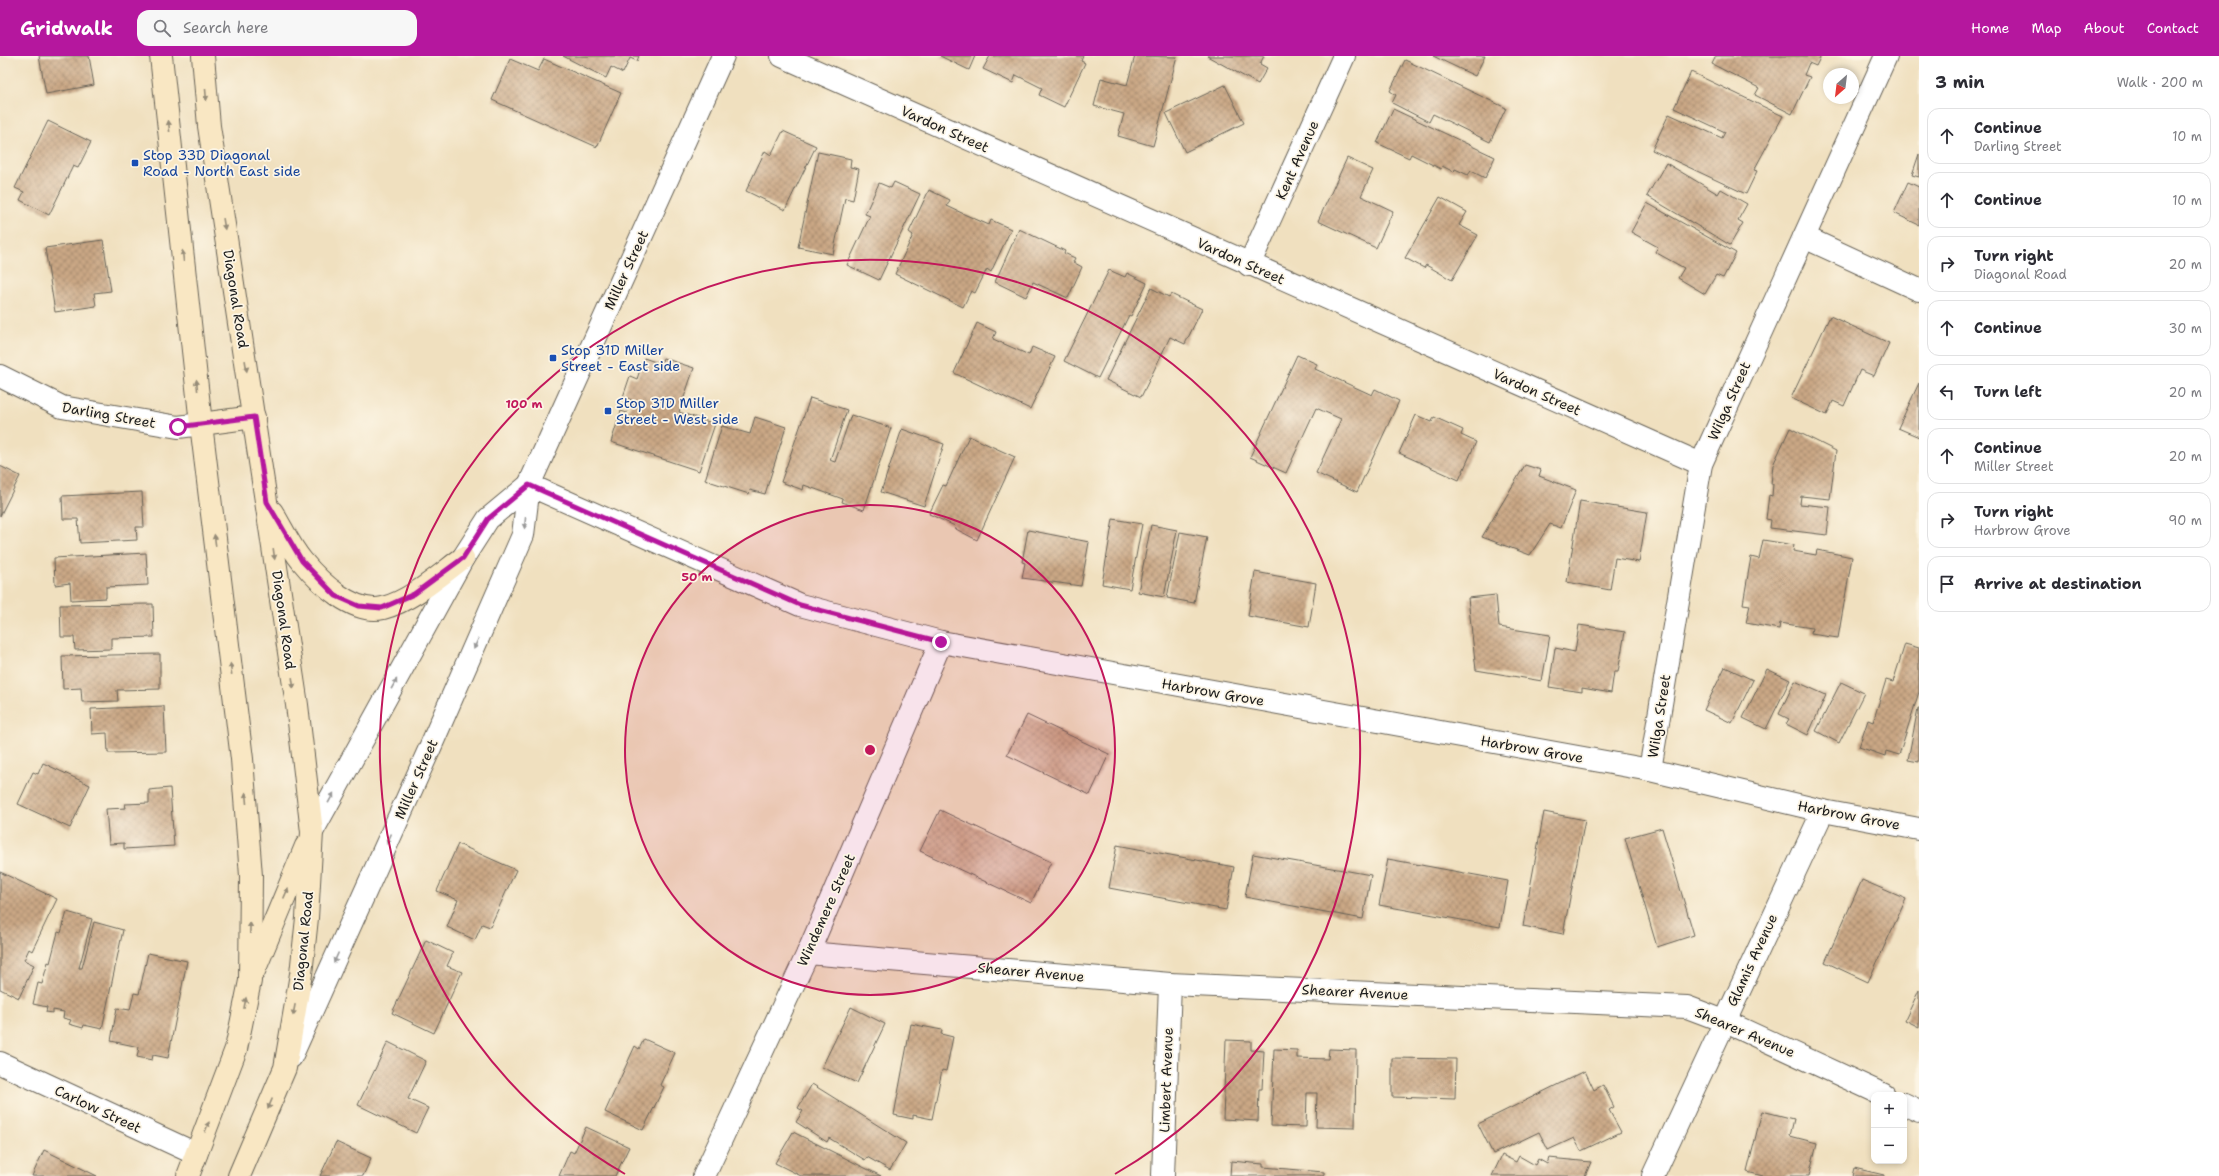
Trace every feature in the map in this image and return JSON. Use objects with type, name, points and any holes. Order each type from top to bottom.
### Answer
[{"type":"main road","points":[[161,56],[201,424],[248,818],[251,876],[250,981]]},
{"type":"main road","name":"Diagonal Road","points":[[203,56],[209,126],[297,705],[312,832],[307,918],[301,974],[285,1068],[239,1176]]},
{"type":"main road","points":[[201,424],[254,417]]},
{"type":"main road","points":[[267,502],[302,561],[336,596],[359,606],[382,608],[414,594],[463,558]]},
{"type":"main road","points":[[188,1176],[236,1049],[250,981],[312,832]]},
{"type":"street","name":"Miller Street","points":[[285,1068],[430,750],[523,535],[529,485],[723,56]]},
{"type":"street","name":"Vardon Street","points":[[782,56],[1701,464]]},
{"type":"street","name":"Kent Avenue","points":[[1250,265],[1344,56]]},
{"type":"street","name":"Wilga Street","points":[[1650,770],[1701,464],[1886,56]]},
{"type":"street","points":[[1804,237],[1919,290]]},
{"type":"street","name":"Darling Street","points":[[0,376],[62,408],[178,427],[201,424]]},
{"type":"street","name":"Miller Street","points":[[312,832],[463,558],[488,519],[529,485]]},
{"type":"street","name":"Harbrow Grove","points":[[529,485],[800,605],[941,642],[1650,770],[1823,810],[1919,829]]},
{"type":"street","name":"Windemere Street","points":[[704,1176],[808,953],[941,642]]},
{"type":"street","name":"Glamis Avenue","points":[[1653,1176],[1823,810]]},
{"type":"street","name":"Shearer Avenue","points":[[808,953],[1170,984],[1687,1007],[1724,1021],[1878,1092]]},
{"type":"street","name":"Limbert Avenue","points":[[1163,1176],[1170,984]]},
{"type":"street","name":"Carlow Street","points":[[0,1064],[196,1154]]},
{"type":"street","points":[[1907,1105],[1919,1111]]},
{"type":"building","points":[[39,56],[89,56],[94,85],[46,94]]},
{"type":"building","points":[[563,56],[639,56],[637,61],[630,58],[623,73],[611,67],[606,78]]},
{"type":"building","points":[[940,56],[975,56],[969,70]]},
{"type":"building","points":[[990,56],[1083,56],[1081,61],[1085,63],[1064,107],[1039,95],[1042,88],[1016,75],[1013,83],[983,69]]},
{"type":"building","points":[[1135,56],[1177,57],[1153,146],[1118,136],[1124,114],[1094,106],[1101,78],[1127,85]]},
{"type":"building","points":[[1207,56],[1264,56],[1260,64],[1267,68],[1258,84]]},
{"type":"building","points":[[1433,56],[1485,56],[1475,76]]},
{"type":"building","points":[[1716,56],[1821,56],[1816,66],[1809,63],[1804,75],[1810,77],[1792,114],[1755,95],[1759,88],[1712,64]]},
{"type":"building","points":[[510,59],[538,71],[544,59],[621,93],[597,147],[492,100]]},
{"type":"building","points":[[1405,60],[1506,108],[1490,142],[1433,114],[1429,122],[1392,103],[1396,95],[1390,91]]},
{"type":"building","points":[[1691,72],[1783,116],[1754,170],[1757,171],[1746,194],[1652,150],[1669,114],[1722,138],[1725,132],[1674,108]]},
{"type":"building","points":[[1225,85],[1244,123],[1185,152],[1166,113]]},
{"type":"building","points":[[1393,109],[1495,157],[1485,178],[1471,171],[1468,175],[1455,169],[1454,172],[1442,166],[1441,169],[1411,154],[1409,158],[1377,143]]},
{"type":"building","points":[[48,121],[91,142],[78,168],[73,166],[49,215],[20,200],[24,192],[15,188]]},
{"type":"building","points":[[783,131],[816,146],[785,210],[746,191],[765,151],[771,155]]},
{"type":"building","points":[[818,152],[851,159],[850,167],[859,169],[853,200],[845,198],[833,254],[798,247]]},
{"type":"building","points":[[1919,154],[1919,177],[1912,175]]},
{"type":"building","points":[[1347,158],[1373,170],[1361,196],[1393,211],[1376,248],[1318,221]]},
{"type":"building","points":[[1666,163],[1718,194],[1721,189],[1747,204],[1738,220],[1743,223],[1730,245],[1647,196]]},
{"type":"building","points":[[894,182],[920,194],[879,280],[847,265],[870,216],[865,214],[879,183],[891,188]]},
{"type":"building","points":[[1908,182],[1919,187],[1919,225],[1894,213]]},
{"type":"building","points":[[929,190],[950,200],[947,206],[989,225],[991,220],[1011,229],[991,272],[987,269],[975,293],[971,291],[963,307],[895,274],[913,235],[909,232]]},
{"type":"building","points":[[1440,197],[1467,212],[1459,225],[1478,235],[1452,280],[1426,265],[1424,268],[1405,258]]},
{"type":"building","points":[[1647,203],[1736,253],[1723,278],[1716,275],[1705,294],[1678,278],[1684,268],[1655,252],[1658,247],[1631,232]]},
{"type":"building","points":[[1019,229],[1065,251],[1064,253],[1075,258],[1073,262],[1082,267],[1068,298],[1033,282],[1026,297],[995,282]]},
{"type":"building","points":[[103,240],[111,291],[94,293],[96,306],[55,312],[45,248]]},
{"type":"building","points":[[1109,270],[1125,277],[1127,273],[1147,283],[1131,316],[1129,315],[1098,378],[1064,361]]},
{"type":"building","points":[[1151,288],[1169,297],[1171,294],[1202,309],[1185,344],[1170,337],[1141,397],[1106,380]]},
{"type":"building","points":[[1830,316],[1889,343],[1874,376],[1860,370],[1844,406],[1833,401],[1827,415],[1791,398]]},
{"type":"building","points":[[977,323],[996,332],[993,339],[1029,355],[1032,347],[1055,357],[1030,409],[954,373]]},
{"type":"building","points":[[1297,355],[1317,364],[1315,369],[1372,395],[1375,389],[1399,401],[1357,492],[1316,473],[1341,419],[1316,408],[1286,473],[1250,457]]},
{"type":"building","points":[[644,358],[661,364],[663,358],[694,368],[679,412],[715,424],[699,471],[611,442],[621,411],[627,413],[632,400],[623,397],[630,376],[637,379]]},
{"type":"building","points":[[1919,383],[1919,437],[1898,428]]},
{"type":"building","points":[[810,398],[847,410],[830,460],[832,461],[835,462],[851,415],[891,428],[864,510],[842,502],[843,499],[804,485],[803,490],[781,482]]},
{"type":"building","points":[[1416,415],[1432,422],[1434,417],[1463,430],[1461,435],[1476,442],[1459,480],[1399,453]]},
{"type":"building","points":[[755,417],[786,427],[765,494],[750,490],[749,494],[705,480],[722,426],[750,434]]},
{"type":"building","points":[[1790,428],[1836,451],[1830,499],[1801,496],[1800,504],[1830,507],[1827,535],[1770,528],[1771,520],[1766,519],[1769,495],[1772,496],[1773,484],[1771,484],[1773,465]]},
{"type":"building","points":[[902,429],[944,444],[924,506],[881,492]]},
{"type":"building","points":[[969,436],[1015,457],[977,540],[954,528],[955,526],[929,514],[943,485],[946,486]]},
{"type":"building","points":[[1525,465],[1541,470],[1539,476],[1576,490],[1561,528],[1550,524],[1530,555],[1482,537]]},
{"type":"building","points":[[0,466],[20,476],[0,516]]},
{"type":"building","points":[[142,492],[144,527],[136,527],[137,540],[80,543],[78,519],[63,519],[62,496]]},
{"type":"building","points":[[1580,501],[1647,512],[1639,562],[1615,558],[1610,590],[1567,582]]},
{"type":"building","points":[[1113,519],[1142,524],[1130,589],[1102,584]]},
{"type":"building","points":[[1151,525],[1177,530],[1164,597],[1138,592]]},
{"type":"building","points":[[1028,530],[1089,542],[1081,586],[1022,578],[1025,563],[1022,562]]},
{"type":"building","points":[[1180,532],[1207,537],[1194,603],[1167,598]]},
{"type":"building","points":[[1763,540],[1794,545],[1793,551],[1816,555],[1817,550],[1852,557],[1838,638],[1811,634],[1812,628],[1780,623],[1779,629],[1746,623],[1750,605],[1743,604],[1751,557],[1759,559]]},
{"type":"building","points":[[146,553],[148,585],[106,587],[106,598],[71,600],[70,583],[55,585],[54,558]]},
{"type":"building","points":[[1255,572],[1316,583],[1309,627],[1248,616]]},
{"type":"building","points":[[1496,595],[1499,627],[1550,635],[1542,681],[1476,670],[1468,598]]},
{"type":"building","points":[[153,604],[154,637],[111,638],[111,649],[75,650],[74,637],[61,637],[60,605]]},
{"type":"building","points":[[1579,625],[1625,632],[1618,672],[1614,672],[1611,693],[1582,688],[1582,692],[1549,687],[1555,648],[1575,652]]},
{"type":"building","points":[[1905,644],[1919,648],[1919,692],[1899,755],[1886,751],[1885,756],[1859,747],[1868,720],[1873,722],[1886,680],[1893,682]]},
{"type":"building","points":[[160,654],[160,689],[117,690],[118,701],[82,702],[81,688],[63,689],[62,656]]},
{"type":"building","points":[[1725,667],[1753,680],[1732,723],[1704,710]]},
{"type":"building","points":[[1767,669],[1790,680],[1766,729],[1743,718]]},
{"type":"building","points":[[1795,681],[1826,695],[1808,735],[1786,724],[1789,719],[1779,714]]},
{"type":"building","points":[[1841,682],[1864,693],[1839,743],[1816,731]]},
{"type":"building","points":[[164,706],[166,752],[108,753],[107,733],[92,734],[91,709]]},
{"type":"building","points":[[1919,708],[1919,762],[1908,760]]},
{"type":"building","points":[[1027,715],[1109,754],[1090,795],[1007,755]]},
{"type":"building","points":[[43,763],[90,785],[70,828],[18,804],[33,772],[38,774]]},
{"type":"building","points":[[170,788],[174,846],[124,849],[124,843],[109,844],[106,809],[126,808],[125,804],[149,803],[149,790]]},
{"type":"building","points":[[940,810],[1051,862],[1031,903],[920,851]]},
{"type":"building","points":[[1544,812],[1585,820],[1563,934],[1523,926]]},
{"type":"building","points":[[1662,828],[1694,935],[1657,947],[1625,838]]},
{"type":"building","points":[[458,844],[516,870],[490,927],[482,924],[475,940],[447,927],[458,900],[437,891]]},
{"type":"building","points":[[1117,845],[1234,867],[1226,910],[1109,888]]},
{"type":"building","points":[[1253,854],[1371,875],[1363,919],[1245,897]]},
{"type":"building","points":[[1388,859],[1508,881],[1500,927],[1379,905]]},
{"type":"building","points":[[0,872],[57,899],[32,951],[29,949],[24,960],[34,965],[19,998],[0,989]]},
{"type":"building","points":[[1862,880],[1906,899],[1868,982],[1825,962]]},
{"type":"building","points":[[67,912],[92,919],[79,968],[82,968],[94,922],[123,930],[102,1029],[84,1025],[83,1028],[69,1024],[71,1020],[63,1018],[64,1012],[53,1010],[53,1013],[46,1012],[47,1007],[33,1004],[38,983],[42,984],[48,962],[50,963],[58,932],[61,933]]},
{"type":"building","points":[[426,940],[453,953],[447,966],[462,972],[434,1033],[392,1013]]},
{"type":"building","points":[[148,953],[187,961],[168,1058],[153,1055],[152,1060],[137,1057],[139,1047],[111,1041],[117,1008],[130,1010],[134,993],[139,994]]},
{"type":"building","points":[[1919,990],[1919,1027],[1905,1020]]},
{"type":"building","points":[[851,1007],[885,1024],[857,1083],[822,1067]]},
{"type":"building","points":[[911,1024],[942,1030],[941,1034],[953,1037],[946,1071],[942,1070],[932,1119],[913,1115],[913,1119],[894,1115]]},
{"type":"building","points":[[644,1039],[675,1053],[660,1085],[664,1087],[643,1130],[605,1112],[635,1046],[639,1049]]},
{"type":"building","points":[[1226,1040],[1251,1041],[1251,1050],[1264,1051],[1262,1089],[1259,1089],[1258,1121],[1223,1119]]},
{"type":"building","points":[[388,1042],[426,1061],[408,1099],[428,1108],[416,1133],[358,1105]]},
{"type":"building","points":[[1274,1049],[1297,1050],[1297,1058],[1328,1059],[1329,1049],[1356,1050],[1355,1128],[1316,1127],[1317,1093],[1307,1093],[1306,1127],[1271,1126]]},
{"type":"building","points":[[1392,1058],[1456,1059],[1455,1099],[1392,1097]]},
{"type":"building","points":[[1585,1071],[1594,1090],[1603,1085],[1614,1107],[1609,1110],[1621,1132],[1581,1151],[1574,1138],[1548,1150],[1539,1132],[1493,1154],[1478,1124]]},
{"type":"building","points":[[812,1084],[906,1143],[890,1170],[867,1157],[865,1160],[829,1138],[827,1142],[796,1122],[803,1111],[798,1108]]},
{"type":"building","points":[[1762,1111],[1794,1119],[1790,1136],[1817,1143],[1809,1176],[1763,1176],[1747,1172]]},
{"type":"building","points":[[586,1127],[629,1147],[615,1176],[559,1176],[570,1151],[574,1153]]},
{"type":"building","points":[[793,1132],[881,1176],[801,1176],[775,1163]]},
{"type":"building","points":[[336,1142],[371,1158],[363,1176],[320,1176]]},
{"type":"building","points":[[44,1150],[97,1176],[32,1176]]},
{"type":"building","points":[[1502,1155],[1516,1162],[1519,1156],[1535,1165],[1538,1159],[1547,1164],[1549,1158],[1591,1162],[1585,1176],[1492,1176]]},
{"type":"building","points":[[1231,1161],[1263,1164],[1263,1167],[1324,1172],[1324,1176],[1230,1176]]},
{"type":"building","points":[[1854,1168],[1884,1175],[1884,1176],[1852,1176]]},
{"type":"place","name":"Stop 33D Diagonal Road - North East side","points":[[135,163]]},
{"type":"place","name":"Stop 31D Miller Street - East side","points":[[553,358]]},
{"type":"place","name":"Stop 31D Miller Street - West side","points":[[608,411]]},
{"type":"route","points":[[178,427],[254,417],[267,502],[302,561],[336,596],[359,606],[382,608],[414,594],[463,558],[488,519],[529,485],[800,605],[941,642]]}]
